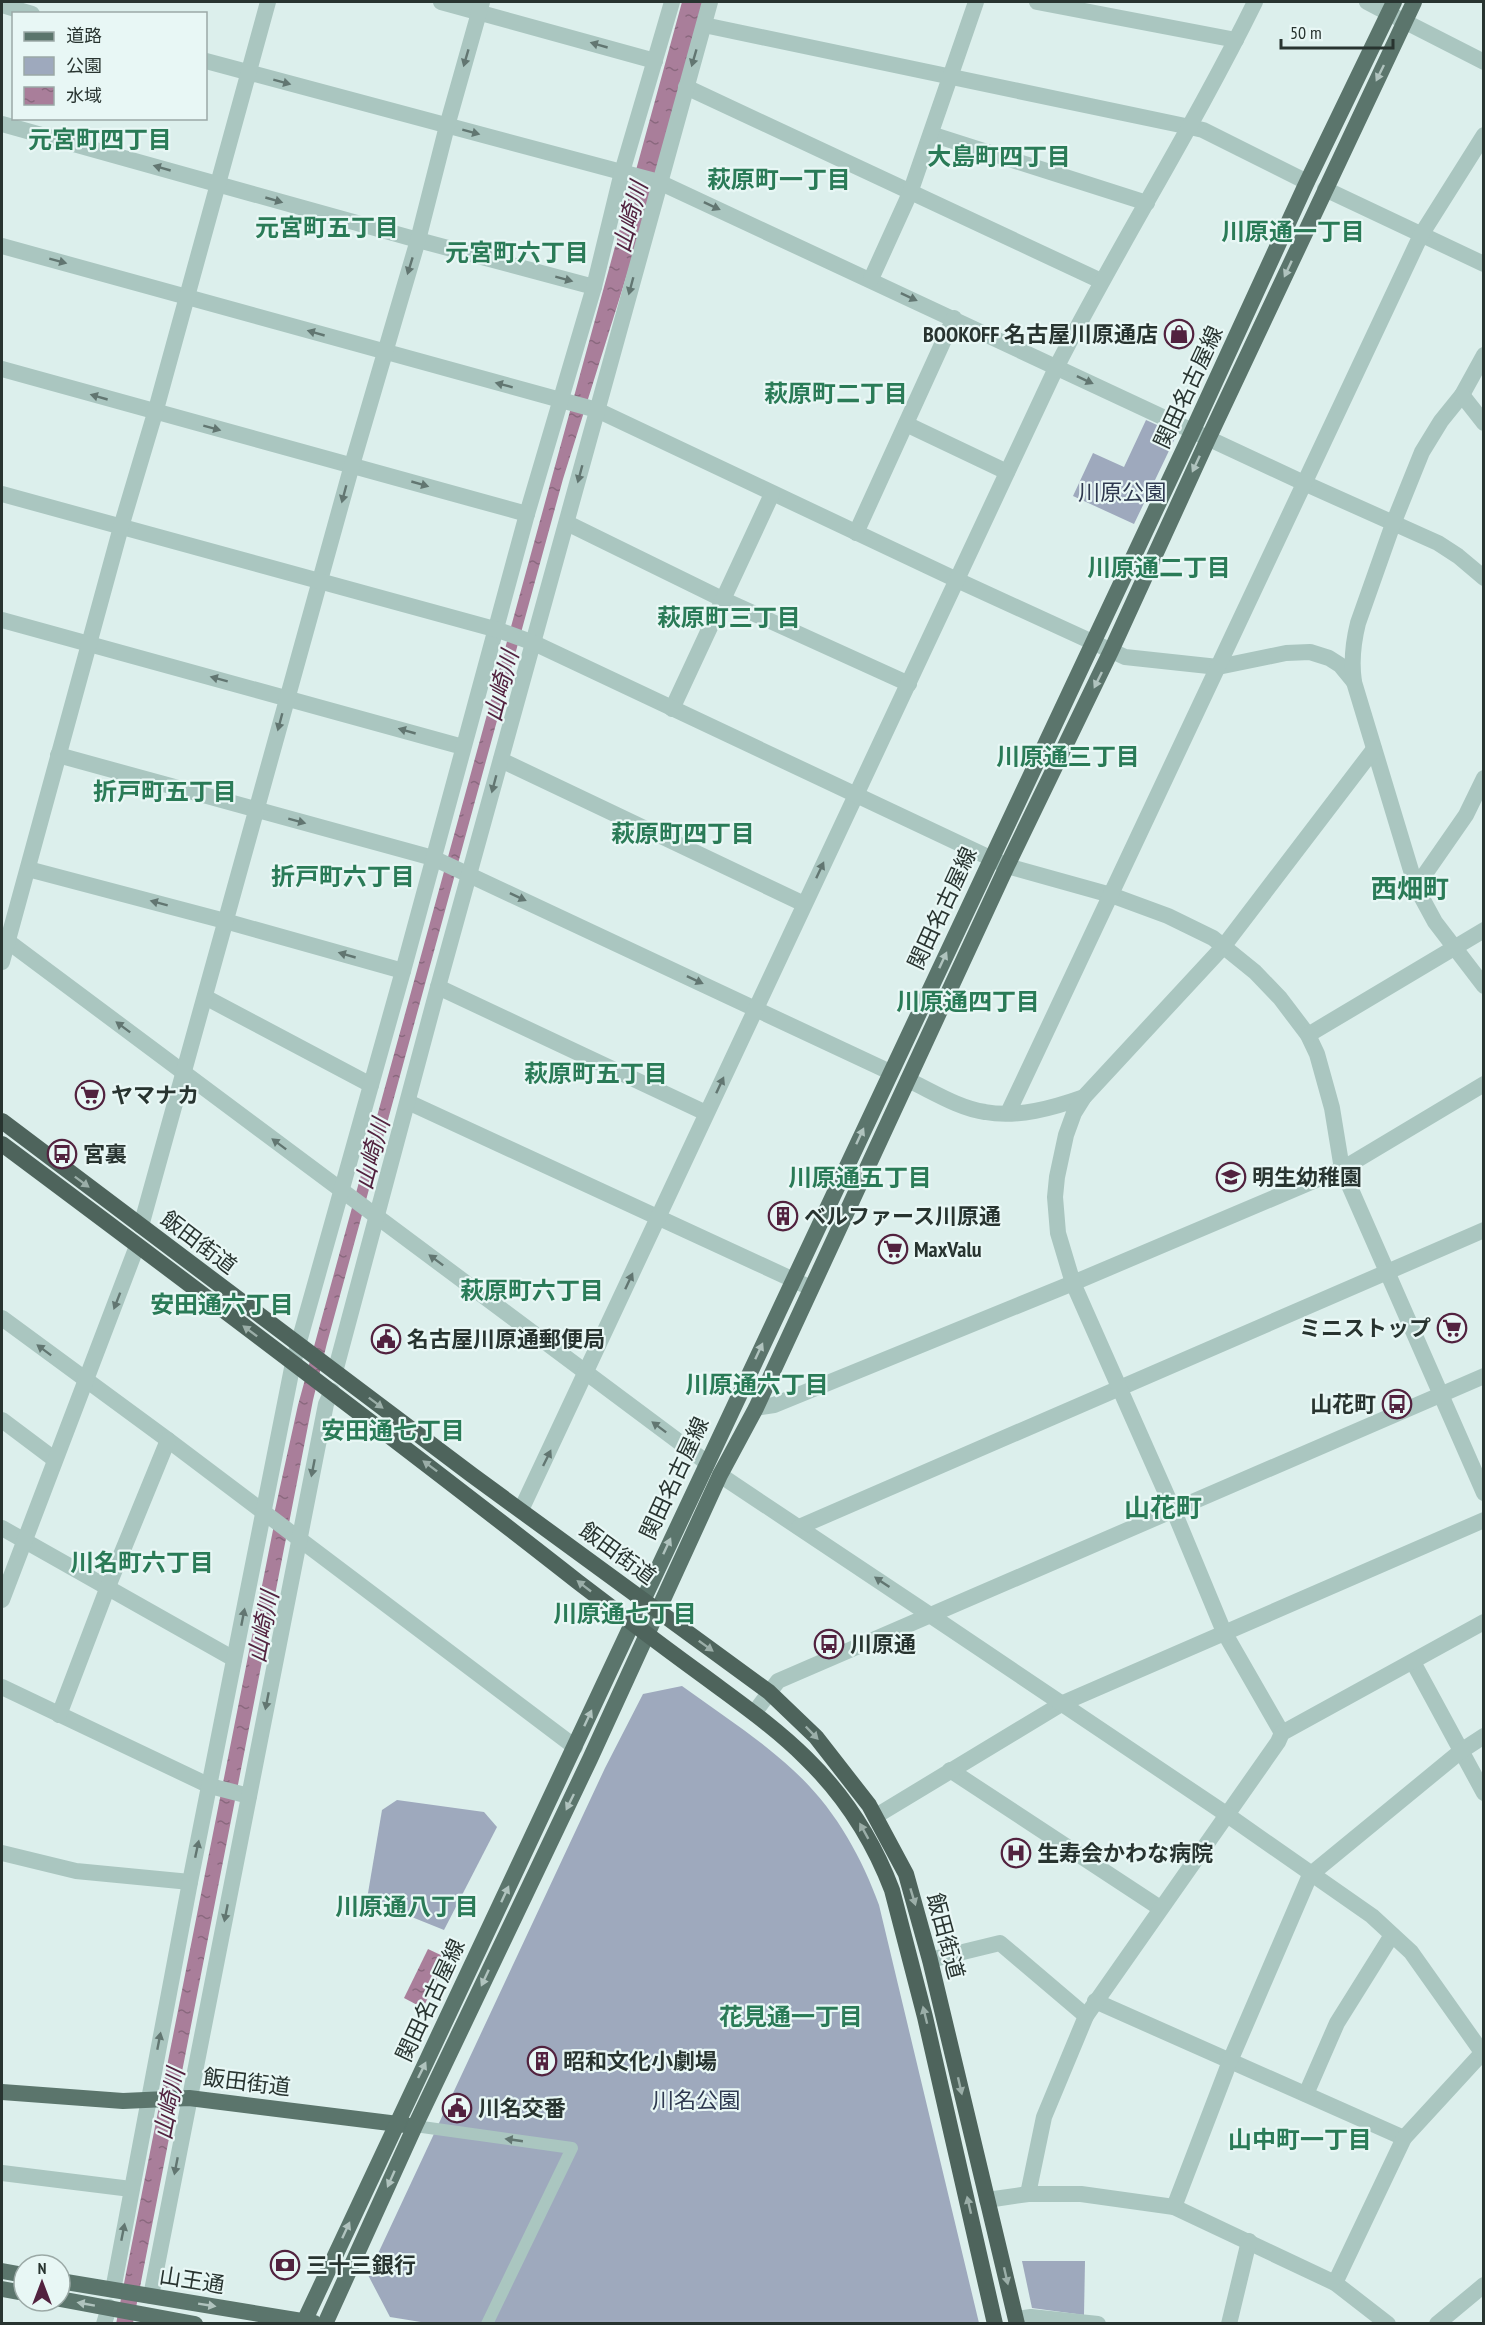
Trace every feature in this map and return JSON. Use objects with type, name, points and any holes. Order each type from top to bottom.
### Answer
[{"type":"highway","name":"飯田街道","points":[[2,1121],[332,1370],[769,1692],[816,1737],[876,1816],[906,1874],[930,1960],[1016,2321]]},
{"type":"highway","name":"飯田街道","points":[[2,1144],[328,1389],[631,1623],[754,1713],[805,1757],[844,1801],[861,1824],[884,1870],[902,1923],[995,2324]]},
{"type":"main road","name":"関田名古屋線","points":[[326,2324],[415,2126],[590,1759],[720,1475],[756,1408],[1007,866],[1111,651],[1414,2]]},
{"type":"main road","name":"関田名古屋線","points":[[308,2323],[396,2123],[575,1748],[706,1462],[1391,7]]},
{"type":"main road","name":"飯田街道","points":[[2,2092],[123,2101],[187,2098],[415,2126]]},
{"type":"main road","name":"山王通","points":[[72,2283],[308,2323]]},
{"type":"main road","name":"山王通","points":[[72,2302],[108,2313],[195,2324]]},
{"type":"street","points":[[2,962],[4,939],[28,869],[268,2]]},
{"type":"street","points":[[441,2],[481,6],[655,61]]},
{"type":"street","points":[[114,2290],[190,1882],[295,1364],[435,859],[463,747],[594,287],[622,172],[672,2]]},
{"type":"street","points":[[332,1370],[408,1102],[467,873],[534,643],[710,2]]},
{"type":"street","points":[[871,279],[910,193],[976,2]]},
{"type":"street","points":[[1037,2],[1236,40]]},
{"type":"street","points":[[521,1510],[1057,366],[1101,281],[1190,127],[1255,2]]},
{"type":"street","points":[[1367,2],[1391,7],[1405,20],[1484,63]]},
{"type":"street","points":[[2,5],[25,12]]},
{"type":"street","points":[[141,1226],[352,465],[418,240],[481,6]]},
{"type":"street","points":[[704,25],[1203,130],[1307,182]]},
{"type":"street","points":[[207,61],[659,182],[1304,483],[1438,543],[1484,578]]},
{"type":"street","points":[[686,87],[1101,281]]},
{"type":"street","points":[[2,124],[594,287]]},
{"type":"street","points":[[931,135],[1147,203]]},
{"type":"street","points":[[1008,1113],[1421,235],[1484,135]]},
{"type":"street","points":[[1325,189],[1484,264]]},
{"type":"street","points":[[2,246],[597,410],[772,494],[1125,657],[1218,667],[1286,653],[1310,652],[1329,658],[1340,665],[1354,682]]},
{"type":"street","points":[[856,533],[954,318]]},
{"type":"street","points":[[1484,355],[1462,395],[1441,421],[1422,452],[1393,524],[1353,641],[1354,682],[1416,886],[1435,921],[1484,986]]},
{"type":"street","points":[[2,369],[528,514]]},
{"type":"street","points":[[1462,395],[1484,423]]},
{"type":"street","points":[[906,424],[1007,472]]},
{"type":"street","points":[[2,494],[498,630],[534,643],[1007,866],[1111,896],[1168,916],[1213,938],[1255,972],[1280,998],[1308,1035],[1317,1053],[1332,1108],[1342,1169],[1484,1493]]},
{"type":"street","points":[[672,709],[772,494]]},
{"type":"street","points":[[567,523],[722,599],[909,684]]},
{"type":"street","points":[[2,620],[463,747]]},
{"type":"street","points":[[1282,1733],[1224,1632],[1173,1509],[1073,1283],[1058,1233],[1055,1197],[1058,1169],[1066,1135],[1074,1113],[1084,1097],[1223,947],[1374,749]]},
{"type":"street","points":[[58,755],[435,859],[890,1072]]},
{"type":"street","points":[[501,760],[804,904]]},
{"type":"street","points":[[1416,886],[1466,815],[1484,778]]},
{"type":"street","points":[[28,869],[403,971]]},
{"type":"street","points":[[1308,1035],[1484,930]]},
{"type":"street","points":[[4,939],[706,1462]]},
{"type":"street","points":[[438,987],[706,1113]]},
{"type":"street","points":[[205,998],[371,1084]]},
{"type":"street","points":[[908,1080],[956,1103],[984,1112],[1041,1111],[1084,1097]]},
{"type":"street","points":[[756,1408],[774,1405],[1073,1283],[1342,1169],[1484,1084]]},
{"type":"street","points":[[408,1102],[811,1288]]},
{"type":"street","points":[[799,1527],[1484,1230]]},
{"type":"street","points":[[2,1600],[137,1246]]},
{"type":"street","points":[[2,1318],[299,1538],[575,1748]]},
{"type":"street","points":[[754,1713],[778,1680],[1484,1376]]},
{"type":"street","points":[[150,2296],[187,2098],[249,1796],[328,1389]]},
{"type":"street","points":[[2,1420],[54,1460]]},
{"type":"street","points":[[59,1715],[107,1589],[168,1440]]},
{"type":"street","points":[[720,1475],[1226,1814],[1310,1875],[1372,1916],[1411,1952],[1483,2053],[1404,2138],[1335,2283]]},
{"type":"street","points":[[876,1816],[1063,1703],[1484,1520]]},
{"type":"street","points":[[2,1528],[234,1659]]},
{"type":"street","points":[[1028,2194],[1044,2117],[1086,2016],[1278,1742],[1282,1733],[1484,1622]]},
{"type":"street","points":[[1413,1662],[1484,1793]]},
{"type":"street","points":[[2,1687],[210,1786],[249,1796]]},
{"type":"street","points":[[1174,2207],[1230,2061],[1310,1875],[1461,1751],[1484,1736]]},
{"type":"street","points":[[950,1770],[1160,1908]]},
{"type":"street","points":[[2,1853],[76,1871],[190,1882]]},
{"type":"street","points":[[1306,2094],[1337,2023],[1392,1935]]},
{"type":"street","points":[[930,1960],[1000,1943],[1086,2016]]},
{"type":"street","points":[[1095,2001],[1404,2138]]},
{"type":"street","points":[[415,2126],[572,2148],[487,2324]]},
{"type":"street","points":[[2,2173],[131,2189]]},
{"type":"street","points":[[987,2200],[1028,2194],[1081,2194],[1174,2207],[1335,2283],[1388,2324]]},
{"type":"street","points":[[1229,2324],[1250,2241]]},
{"type":"street","points":[[1437,2324],[1484,2284]]},
{"type":"street","points":[[1016,2321],[1031,2317],[1098,2324]]},
{"type":"green space","name":"川原公園","points":[[1146,420],[1177,434],[1134,524],[1073,496],[1093,453],[1124,467]]},
{"type":"green space","name":"川名公園","points":[[682,1686],[739,1726],[807,1784],[833,1815],[864,1868],[879,1905],[979,2323],[427,2323],[390,2317],[368,2275],[605,1768],[643,1694]]},
{"type":"green space","points":[[397,1800],[484,1812],[497,1827],[444,1930],[367,1899],[382,1810]]},
{"type":"green space","points":[[1022,2261],[1085,2261],[1084,2315],[1032,2308]]},
{"type":"water","name":"山崎川","points":[[682,2],[703,2],[654,188],[563,479],[313,1400],[133,2323],[116,2324],[273,1530],[275,1510],[298,1405]]},
{"type":"water","points":[[428,1949],[447,1958],[423,2008],[404,1998]]},
{"type":"place","name":"BOOKOFF 名古屋川原通店","points":[[1179,334]]},
{"type":"place","name":"ヤマナカ","points":[[90,1095]]},
{"type":"place","name":"宮裏","points":[[62,1154]]},
{"type":"place","name":"明生幼稚園","points":[[1231,1177]]},
{"type":"place","name":"ベルファース川原通","points":[[783,1216]]},
{"type":"place","name":"MaxValu","points":[[893,1249]]},
{"type":"place","name":"ミニストップ","points":[[1452,1328]]},
{"type":"place","name":"名古屋川原通郵便局","points":[[386,1339]]},
{"type":"place","name":"山花町","points":[[1397,1404]]},
{"type":"place","name":"川原通","points":[[829,1644]]},
{"type":"place","name":"生寿会かわな病院","points":[[1016,1853]]},
{"type":"place","name":"昭和文化小劇場","points":[[542,2061]]},
{"type":"place","name":"川名交番","points":[[457,2108]]},
{"type":"place","name":"三十三銀行","points":[[285,2265]]},
{"type":"district","name":"元宮町四丁目","points":[[100,139]]},
{"type":"district","name":"大島町四丁目","points":[[999,156]]},
{"type":"district","name":"萩原町一丁目","points":[[779,179]]},
{"type":"district","name":"元宮町五丁目","points":[[327,227]]},
{"type":"district","name":"川原通一丁目","points":[[1293,231]]},
{"type":"district","name":"元宮町六丁目","points":[[517,252]]},
{"type":"district","name":"萩原町二丁目","points":[[836,393]]},
{"type":"district","name":"川原通二丁目","points":[[1159,567]]},
{"type":"district","name":"萩原町三丁目","points":[[729,617]]},
{"type":"district","name":"川原通三丁目","points":[[1068,756]]},
{"type":"district","name":"折戸町五丁目","points":[[165,791]]},
{"type":"district","name":"萩原町四丁目","points":[[683,833]]},
{"type":"district","name":"折戸町六丁目","points":[[343,876]]},
{"type":"district","name":"西畑町","points":[[1410,888]]},
{"type":"district","name":"川原通四丁目","points":[[968,1001]]},
{"type":"district","name":"萩原町五丁目","points":[[596,1073]]},
{"type":"district","name":"川原通五丁目","points":[[860,1177]]},
{"type":"district","name":"萩原町六丁目","points":[[532,1290]]},
{"type":"district","name":"安田通六丁目","points":[[222,1304]]},
{"type":"district","name":"川原通六丁目","points":[[757,1384]]},
{"type":"district","name":"安田通七丁目","points":[[393,1430]]},
{"type":"district","name":"山花町","points":[[1163,1507]]},
{"type":"district","name":"川名町六丁目","points":[[142,1562]]},
{"type":"district","name":"川原通七丁目","points":[[625,1613]]},
{"type":"district","name":"川原通八丁目","points":[[407,1906]]},
{"type":"district","name":"花見通一丁目","points":[[791,2016]]},
{"type":"district","name":"山中町一丁目","points":[[1300,2139]]}]
